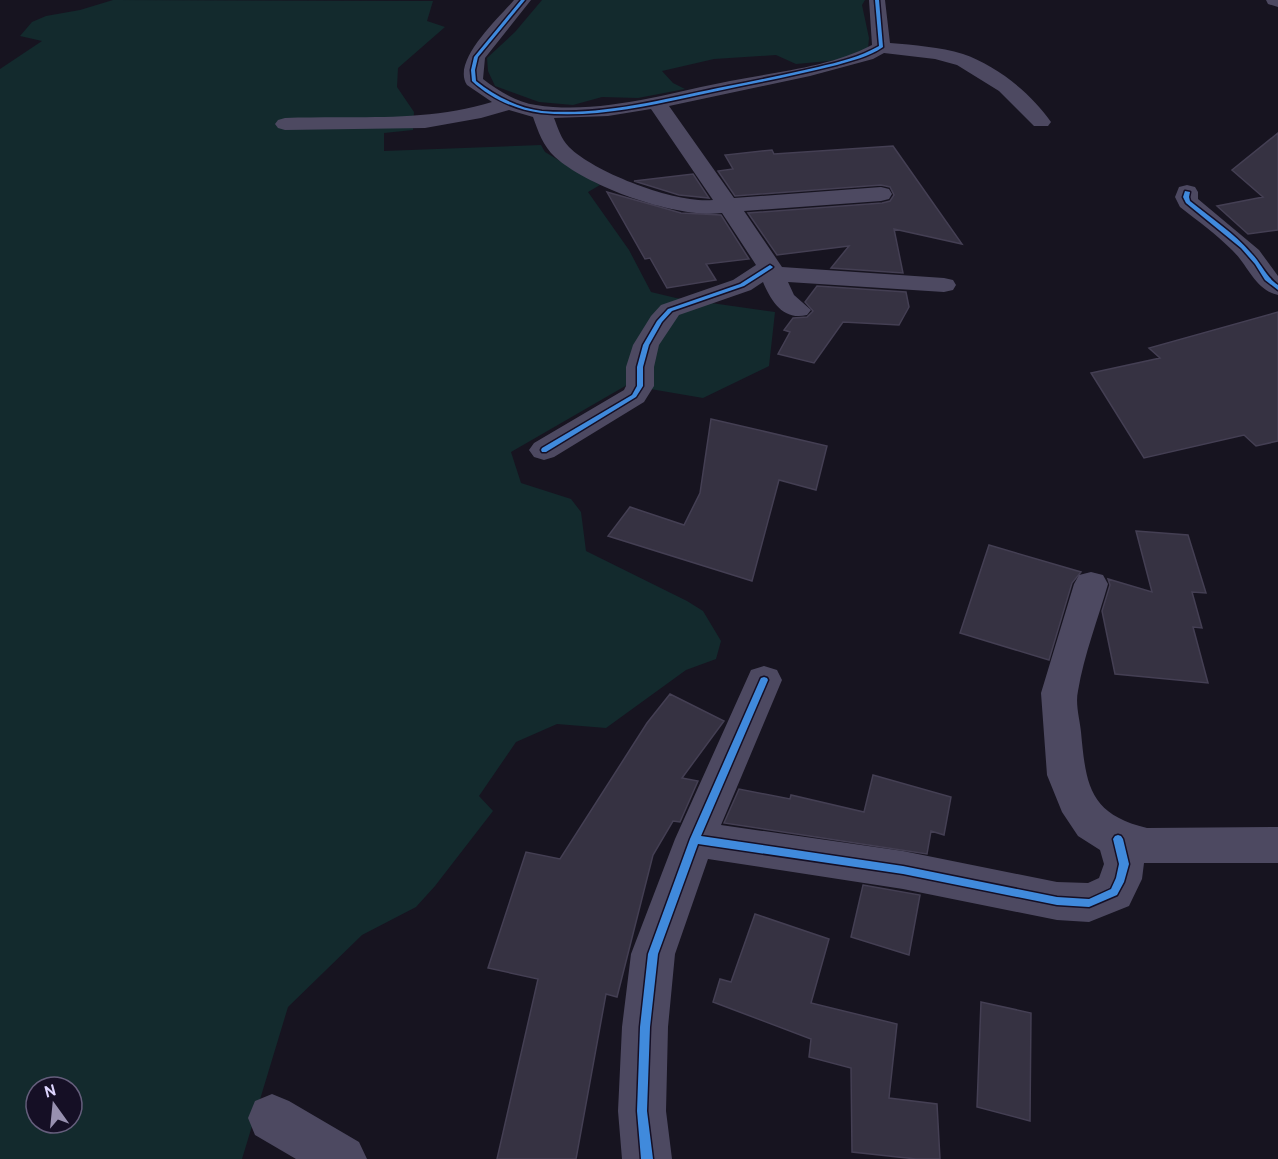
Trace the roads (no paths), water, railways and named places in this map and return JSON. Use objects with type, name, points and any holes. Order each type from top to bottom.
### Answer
[{"type":"street","points":[[523,0],[476,57],[473,70],[474,81],[486,92],[510,103],[542,112],[574,112],[656,102],[843,62],[866,55],[881,47],[964,61],[1015,94],[1041,122]]},
{"type":"street","points":[[877,0],[881,47]]},
{"type":"street","points":[[656,102],[771,271],[783,299],[798,310]]},
{"type":"street","points":[[285,124],[428,123],[482,114],[510,103]]},
{"type":"street","points":[[542,112],[549,134],[563,153],[600,175],[673,204],[693,208],[881,195]]},
{"type":"street","points":[[1187,192],[1188,202],[1227,234],[1258,264],[1267,281],[1278,288]]},
{"type":"street","points":[[544,450],[634,396],[640,386],[640,367],[646,345],[660,321],[670,310],[742,285],[771,271],[944,285]]},
{"type":"street","points":[[1091,584],[1059,693],[1066,775],[1076,800],[1092,824],[1118,839],[1147,846],[1278,845]]},
{"type":"street","points":[[647,1159],[642,1111],[645,1027],[653,954],[695,839],[764,680]]},
{"type":"street","points":[[695,839],[903,870],[1058,902],[1089,903],[1114,892],[1121,879],[1125,864],[1118,839]]},
{"type":"street","points":[[272,1118],[342,1159]]}]
